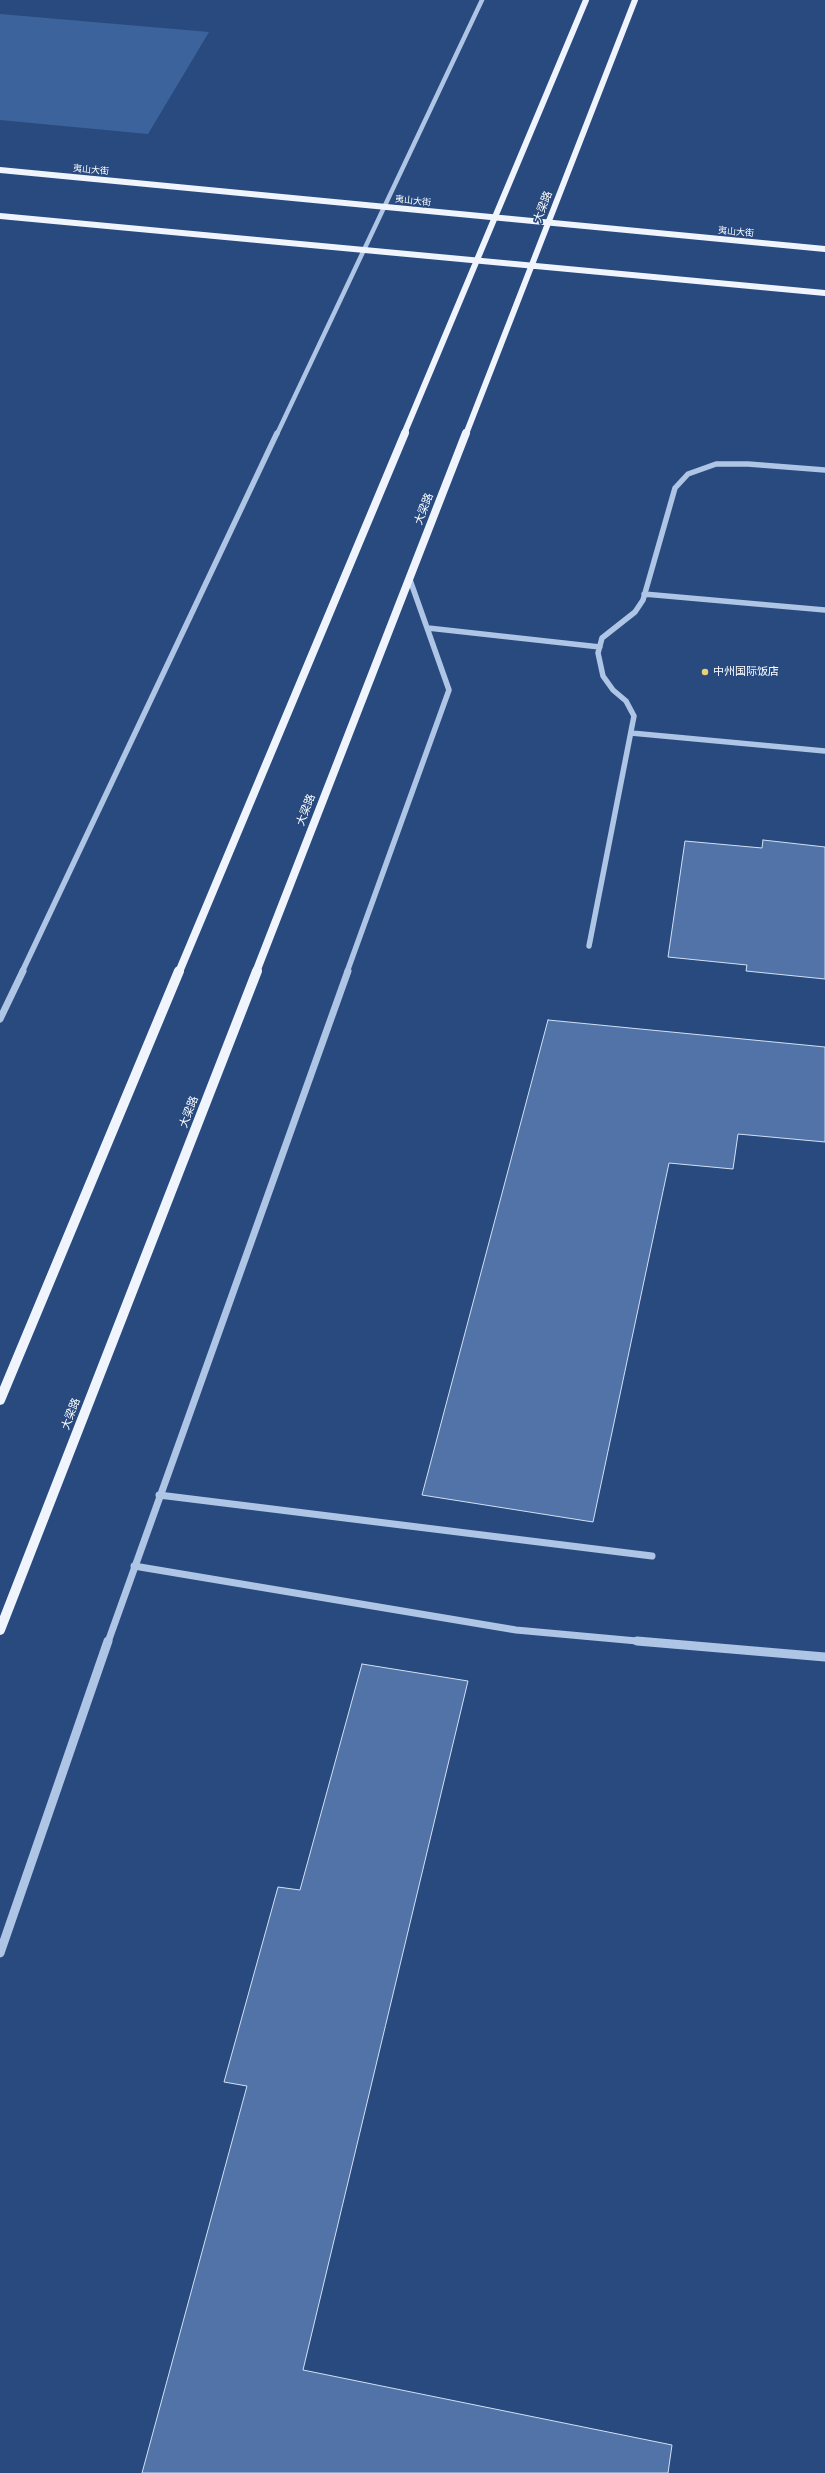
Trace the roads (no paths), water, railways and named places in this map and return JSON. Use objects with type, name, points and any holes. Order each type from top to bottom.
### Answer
[{"type":"main road","points":[[0,1400],[586,0]]},
{"type":"main road","name":"大梁路","points":[[0,1630],[409,577],[636,0]]},
{"type":"main road","name":"夷山大街","points":[[0,170],[825,249]]},
{"type":"main road","points":[[0,216],[825,293]]},
{"type":"street","points":[[0,1019],[482,0]]},
{"type":"street","points":[[589,946],[634,716],[626,701],[613,690],[603,676],[598,653],[602,638],[635,612],[644,594],[675,488],[688,474],[716,464],[748,464],[825,470]]},
{"type":"street","points":[[0,1953],[159,1495],[449,690],[409,577]]},
{"type":"street","points":[[644,594],[825,610]]},
{"type":"street","points":[[428,628],[600,647]]},
{"type":"street","points":[[631,733],[825,751]]},
{"type":"street","points":[[159,1495],[652,1556]]},
{"type":"street","points":[[134,1566],[256,1588],[516,1630],[825,1657]]},
{"type":"place","name":"中州国际饭店","points":[[705,672]]}]
